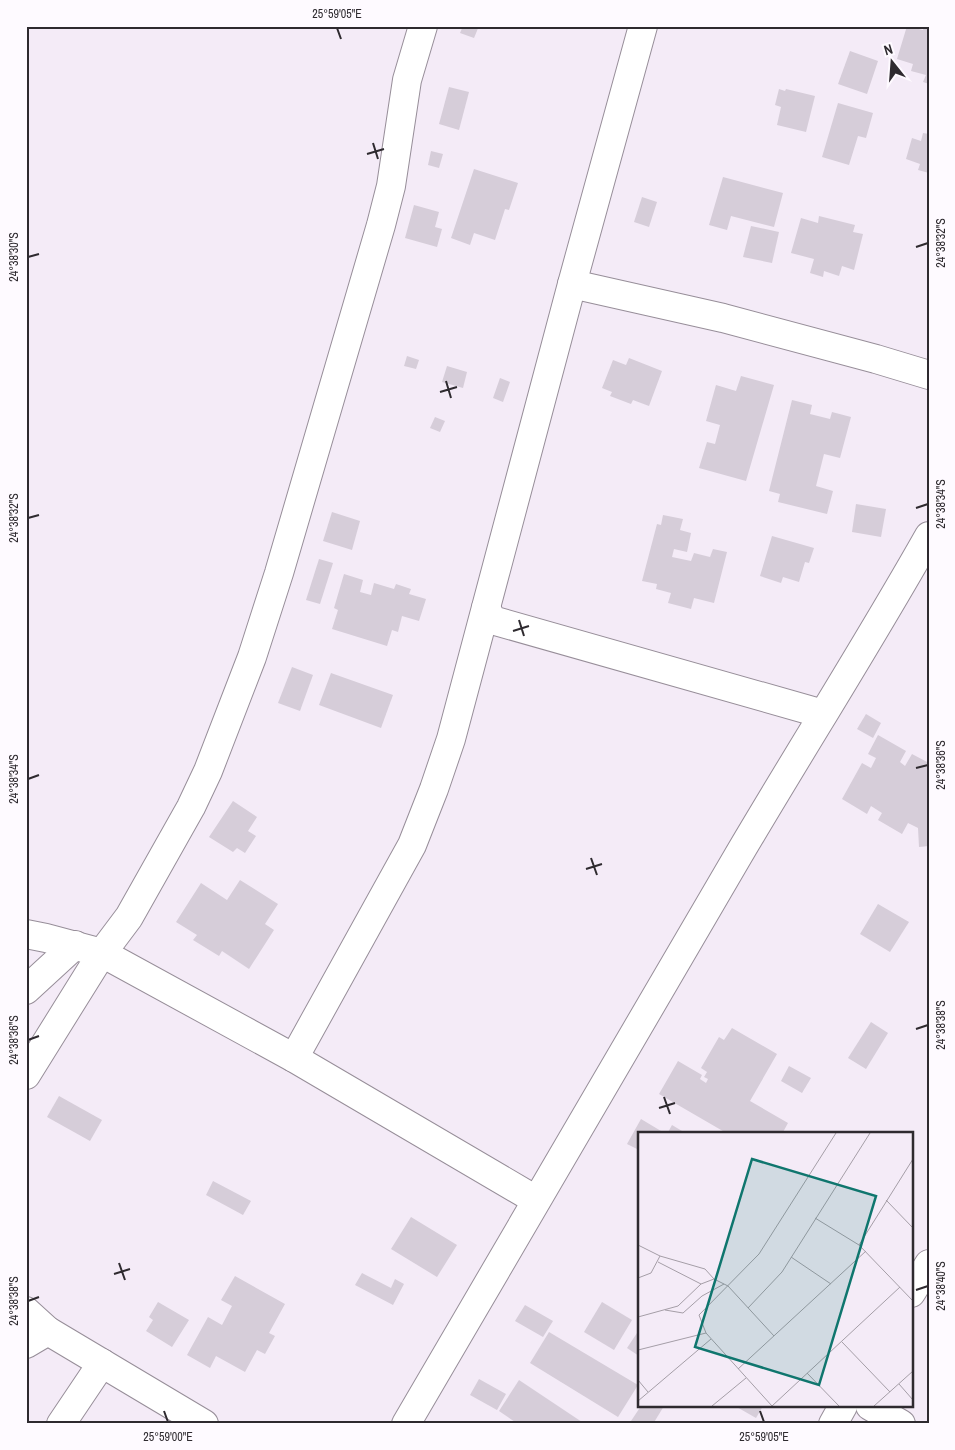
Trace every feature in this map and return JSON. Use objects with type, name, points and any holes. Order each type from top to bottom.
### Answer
[{"type":"street","points":[[26,1075],[102,952],[129,917],[191,807],[208,771],[252,657],[279,573],[381,224],[391,186],[406,80],[423,26]]},
{"type":"street","points":[[294,1058],[412,845],[434,790],[451,739],[643,26]]},
{"type":"street","points":[[572,284],[723,318],[929,375]]},
{"type":"street","points":[[406,1424],[682,949],[890,605],[929,536]]},
{"type":"street","points":[[486,608],[492,620],[824,714]]},
{"type":"street","points":[[26,934],[102,952],[294,1058],[536,1200]]},
{"type":"street","points":[[26,990],[75,945]]},
{"type":"street","points":[[912,1291],[929,1264]]},
{"type":"street","points":[[26,1311],[37,1338],[102,1363],[204,1424]]},
{"type":"street","points":[[61,1424],[102,1363]]},
{"type":"street","points":[[833,1424],[843,1408]]},
{"type":"street","points":[[873,1408],[901,1424]]},
{"type":"building","points":[[463,26],[479,26],[474,38],[460,33]]},
{"type":"building","points":[[907,26],[923,30],[924,26],[929,26],[929,84],[923,82],[926,75],[911,71],[913,64],[897,59]]},
{"type":"building","points":[[850,51],[878,61],[867,94],[838,84]]},
{"type":"building","points":[[449,87],[469,92],[459,130],[439,124]]},
{"type":"building","points":[[779,89],[815,96],[806,132],[777,125],[781,107],[775,105]]},
{"type":"building","points":[[838,103],[873,113],[866,138],[858,136],[849,165],[822,157]]},
{"type":"building","points":[[923,133],[929,134],[929,173],[918,170],[920,164],[906,159],[912,138],[921,141]]},
{"type":"building","points":[[431,151],[443,154],[439,168],[428,165]]},
{"type":"building","points":[[474,169],[518,183],[509,210],[505,209],[495,240],[474,233],[470,245],[451,238]]},
{"type":"building","points":[[723,177],[783,193],[774,227],[731,216],[727,230],[709,225]]},
{"type":"building","points":[[642,197],[657,202],[649,227],[634,222]]},
{"type":"building","points":[[414,205],[439,212],[435,227],[442,229],[437,247],[405,238]]},
{"type":"building","points":[[819,216],[855,225],[853,232],[863,234],[854,270],[842,266],[839,276],[824,271],[823,277],[810,273],[814,259],[791,253],[801,218],[818,223]]},
{"type":"building","points":[[751,226],[779,232],[772,263],[743,257]]},
{"type":"building","points":[[407,356],[419,360],[416,369],[404,366]]},
{"type":"building","points":[[629,358],[662,371],[649,406],[633,400],[631,404],[610,396],[612,392],[602,388],[613,360],[626,365]]},
{"type":"building","points":[[447,366],[467,372],[463,388],[442,382]]},
{"type":"building","points":[[741,376],[774,385],[746,481],[699,468],[707,442],[715,444],[720,425],[706,421],[716,385],[736,391]]},
{"type":"building","points":[[500,378],[510,382],[503,402],[493,398]]},
{"type":"building","points":[[792,400],[812,405],[810,414],[830,419],[832,412],[851,417],[840,458],[824,454],[816,486],[833,491],[827,514],[778,502],[780,494],[769,491]]},
{"type":"building","points":[[435,417],[445,421],[440,432],[430,428]]},
{"type":"building","points":[[856,504],[886,509],[881,537],[852,532]]},
{"type":"building","points":[[332,512],[360,521],[352,550],[323,541]]},
{"type":"building","points":[[663,515],[683,519],[680,530],[691,533],[687,552],[674,549],[672,557],[691,561],[694,553],[710,557],[713,549],[727,552],[714,603],[694,598],[691,609],[668,603],[671,593],[656,589],[657,584],[642,581],[657,524],[661,525]]},
{"type":"building","points":[[772,536],[814,548],[809,563],[805,562],[799,582],[783,577],[781,583],[760,576]]},
{"type":"building","points":[[319,559],[333,563],[320,604],[306,600]]},
{"type":"building","points":[[344,574],[363,580],[360,592],[371,595],[374,583],[394,589],[396,584],[411,589],[409,594],[426,599],[419,621],[402,616],[398,632],[392,630],[387,646],[332,629],[338,610],[334,608]]},
{"type":"building","points":[[292,667],[313,675],[300,711],[278,703]]},
{"type":"building","points":[[331,673],[393,695],[381,728],[319,705]]},
{"type":"building","points":[[866,714],[881,723],[873,738],[857,729]]},
{"type":"building","points":[[878,735],[906,751],[900,762],[905,766],[912,754],[929,763],[929,846],[919,847],[918,828],[908,823],[902,834],[878,820],[882,813],[871,806],[867,814],[842,799],[862,763],[871,768],[876,758],[868,754]]},
{"type":"building","points":[[233,801],[257,817],[248,831],[256,836],[245,853],[237,848],[233,852],[209,837]]},
{"type":"building","points":[[240,880],[278,904],[265,924],[274,930],[249,969],[222,951],[219,956],[193,940],[197,935],[176,922],[201,883],[227,900]]},
{"type":"building","points":[[878,904],[909,922],[890,952],[860,934]]},
{"type":"building","points":[[871,1022],[888,1033],[866,1069],[848,1058]]},
{"type":"building","points":[[732,1028],[777,1054],[750,1101],[788,1123],[783,1132],[725,1132],[659,1094],[678,1061],[702,1075],[700,1079],[706,1083],[708,1079],[704,1077],[707,1072],[701,1068],[719,1037],[724,1040]]},
{"type":"building","points":[[789,1066],[811,1078],[802,1093],[781,1081]]},
{"type":"building","points":[[59,1096],[102,1120],[90,1141],[47,1117]]},
{"type":"building","points":[[641,1119],[663,1132],[638,1132],[638,1150],[627,1144]]},
{"type":"building","points":[[672,1125],[684,1132],[668,1132]]},
{"type":"building","points":[[213,1181],[251,1201],[243,1215],[206,1195]]},
{"type":"building","points":[[411,1217],[457,1245],[437,1277],[391,1249]]},
{"type":"building","points":[[362,1273],[391,1288],[395,1279],[404,1284],[393,1305],[355,1285]]},
{"type":"building","points":[[235,1276],[285,1304],[269,1333],[275,1336],[265,1354],[257,1350],[245,1372],[216,1356],[210,1368],[187,1355],[208,1317],[222,1325],[232,1306],[221,1300]]},
{"type":"building","points":[[158,1302],[189,1320],[172,1347],[146,1331],[153,1320],[149,1317]]},
{"type":"building","points":[[602,1302],[632,1320],[614,1350],[584,1332]]},
{"type":"building","points":[[525,1305],[553,1321],[543,1337],[515,1321]]},
{"type":"building","points":[[549,1332],[638,1385],[618,1417],[530,1363]]},
{"type":"building","points":[[638,1332],[638,1355],[627,1348]]},
{"type":"building","points":[[479,1379],[506,1394],[497,1410],[470,1395]]},
{"type":"building","points":[[519,1380],[585,1424],[518,1424],[499,1411]]},
{"type":"building","points":[[640,1408],[663,1408],[653,1424],[629,1424]]},
{"type":"building","points":[[738,1408],[762,1408],[756,1418]]}]
